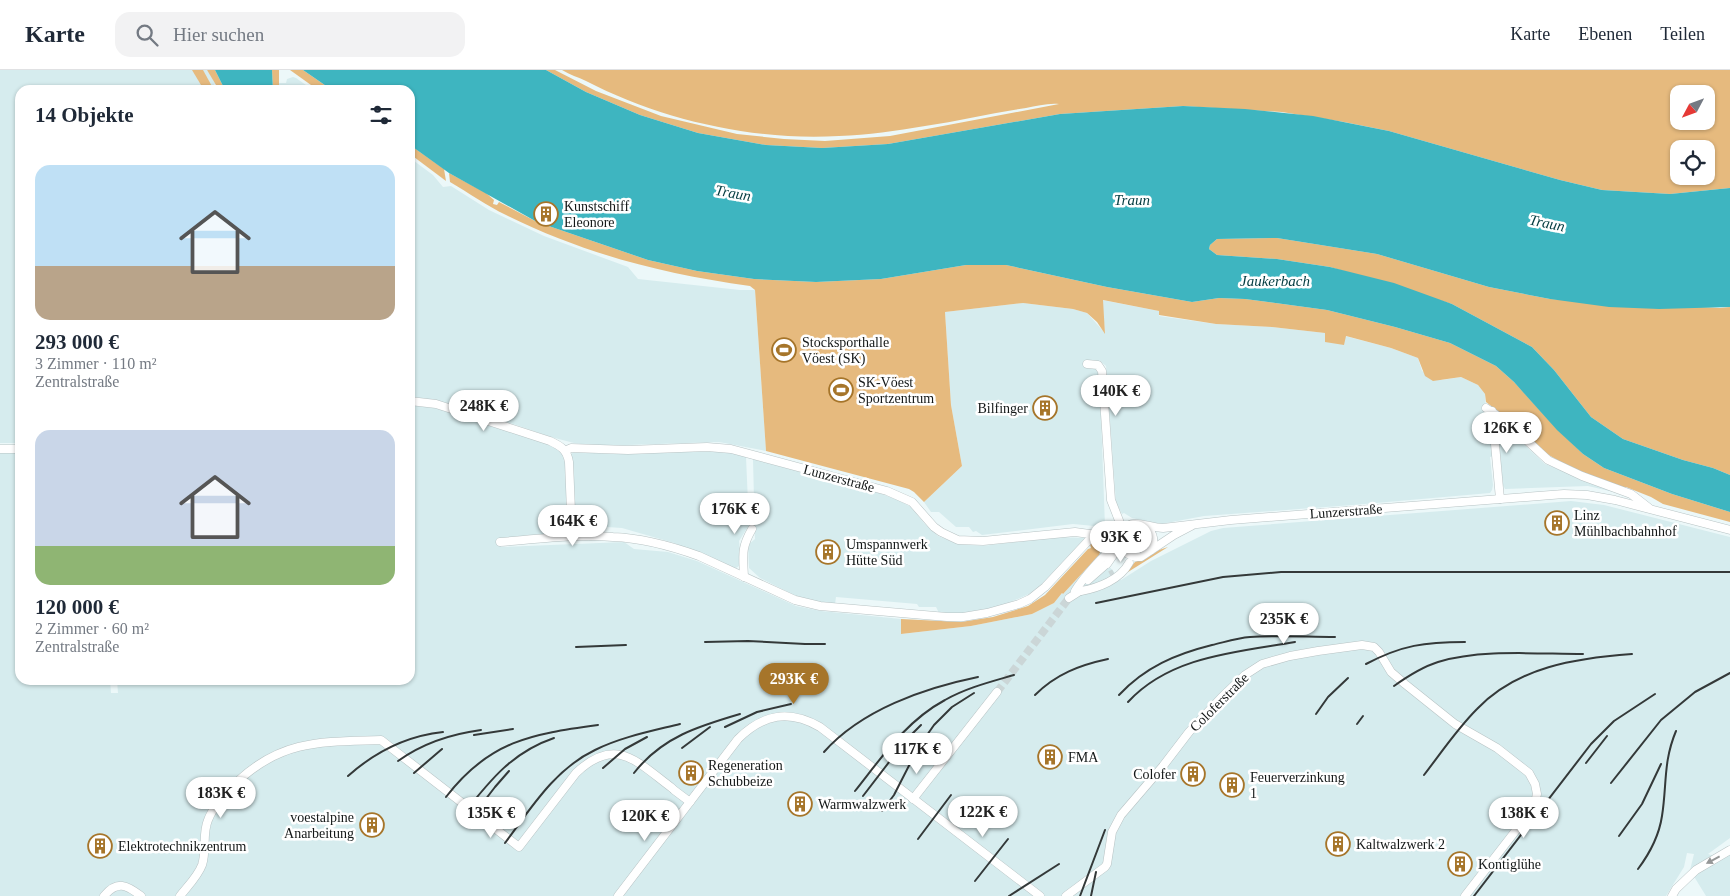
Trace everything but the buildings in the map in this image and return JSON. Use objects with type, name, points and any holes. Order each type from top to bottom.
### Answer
[{"type":"street","name":"Lunzerstraße","points":[[1087,364],[1098,366],[1102,371],[1111,500],[1120,538],[1129,555],[1136,558],[1145,556],[1174,535],[1193,525]]},
{"type":"street","name":"Lunzerstraße","points":[[415,402],[436,404],[550,441],[566,450],[571,448],[620,450],[722,448],[878,488],[903,497],[917,506],[941,532],[958,540],[983,541],[1075,532],[1105,534],[1120,538]]},
{"type":"street","points":[[1500,499],[1489,409],[1507,422],[1548,460],[1582,476],[1631,494],[1650,509]]},
{"type":"street","points":[[0,449],[15,448]]},
{"type":"street","points":[[566,450],[569,462],[572,536]]},
{"type":"street","name":"Lunzerstraße","points":[[1114,510],[1132,524],[1163,528],[1232,520],[1551,495],[1587,495],[1730,530]]},
{"type":"street","points":[[1078,591],[1082,580],[1132,524]]},
{"type":"street","points":[[1147,527],[1151,530],[1154,540],[1151,550]]},
{"type":"street","points":[[744,576],[743,551],[745,542],[752,529]]},
{"type":"street","points":[[500,542],[572,536],[612,536],[658,544],[699,556],[795,600],[806,603],[820,606],[963,617],[996,610],[1030,599],[1045,587],[1088,541],[1118,529],[1120,538],[1114,554],[1078,591]]},
{"type":"street","points":[[1078,591],[1112,574],[1136,558]]},
{"type":"street","points":[[1078,591],[1105,584],[1124,571],[1128,563]]},
{"type":"street","name":"Coloferstraße","points":[[1066,896],[1105,867],[1110,840],[1116,823],[1189,732],[1253,669],[1274,660],[1362,645],[1374,647],[1379,652],[1390,672],[1455,724],[1497,748],[1529,773],[1535,784],[1537,794],[1534,806],[1465,896]]},
{"type":"street","points":[[913,799],[997,692]]},
{"type":"street","points":[[618,896],[745,732],[761,721],[787,716],[803,718],[820,727],[1040,896]]},
{"type":"street","points":[[180,896],[202,865],[208,819],[219,801],[253,768],[274,755],[298,746],[318,743],[381,740],[519,847],[576,773],[595,758],[606,754],[625,755],[635,760],[690,802]]},
{"type":"street","points":[[1672,896],[1676,889],[1696,870],[1730,850]]},
{"type":"street","points":[[104,896],[114,887],[121,886],[127,887],[141,896]]},
{"type":"shaded area","points":[[0,70],[207,70],[216,83],[213,85],[15,85],[15,443],[0,443]]},
{"type":"shaded area","points":[[192,70],[203,70],[211,85],[201,85]]},
{"type":"shaded area","points":[[207,70],[215,70],[222,85],[216,85]]},
{"type":"shaded area","points":[[272,70],[279,70],[279,85],[273,85]]},
{"type":"shaded area","points":[[290,70],[303,70],[325,85],[311,85]]},
{"type":"shaded area","points":[[546,70],[555,70],[596,91],[661,116],[737,134],[825,141],[890,136],[1059,104],[1042,105],[871,134],[807,137],[774,135],[741,131],[677,117],[615,95],[562,70],[1730,70],[1730,188],[1670,194],[1602,190],[1560,180],[1389,131],[1282,112],[1183,106],[1060,114],[888,144],[822,148],[766,145],[698,133],[640,115],[586,92]]},
{"type":"shaded area","points":[[293,77],[306,85],[279,85],[279,83],[286,83],[287,79]]},
{"type":"shaded area","points":[[415,149],[444,169],[446,181],[415,158]]},
{"type":"shaded area","points":[[415,162],[433,175],[443,187],[451,186],[489,210],[544,236],[628,267],[638,279],[755,290],[766,451],[719,442],[597,446],[574,443],[454,404],[415,398]]},
{"type":"shaded area","points":[[449,173],[486,193],[494,200],[493,204],[497,205],[499,202],[537,222],[648,260],[697,271],[754,279],[816,282],[881,279],[966,265],[1006,265],[1107,287],[1192,302],[1219,298],[1245,299],[1327,310],[1395,327],[1450,343],[1496,366],[1514,382],[1583,454],[1604,468],[1672,494],[1730,512],[1730,522],[1663,504],[1651,497],[1626,487],[1624,489],[1566,465],[1547,454],[1512,422],[1486,402],[1485,394],[1478,385],[1461,377],[1433,381],[1425,376],[1418,358],[1391,348],[1346,336],[1344,345],[1325,342],[1325,333],[1272,327],[1216,324],[1159,315],[1159,311],[1103,300],[1105,334],[1097,322],[1087,313],[1073,309],[1023,303],[945,312],[951,405],[962,466],[924,502],[909,489],[766,451],[755,290],[750,286],[655,269],[565,241],[492,208],[450,182]]},
{"type":"shaded area","points":[[1277,238],[1377,254],[1489,287],[1550,299],[1730,307],[1730,475],[1623,439],[1591,417],[1554,370],[1532,347],[1452,304],[1330,267],[1277,259],[1217,255],[1209,249],[1210,245],[1217,239]]},
{"type":"shaded area","points":[[1102,300],[1159,311],[1159,316],[1216,324],[1272,327],[1325,333],[1325,342],[1345,336],[1391,348],[1418,358],[1422,371],[1442,380],[1461,377],[1478,385],[1485,394],[1490,428],[1493,456],[1490,457],[1492,490],[1490,493],[1204,516],[1161,524],[1132,518],[1124,513],[1122,514],[1116,503],[1106,366],[1099,360],[1105,527],[1073,524],[982,535],[976,531],[973,532],[969,527],[956,527],[939,512],[931,512],[924,502],[962,466],[951,405],[945,312],[1023,303],[1073,309],[1087,313],[1105,333]]},
{"type":"shaded area","points":[[415,405],[439,409],[550,445],[563,452],[566,462],[569,531],[501,540],[501,547],[624,542],[634,549],[668,552],[697,561],[796,606],[821,611],[901,619],[901,634],[971,626],[1032,614],[1054,603],[1099,555],[1121,580],[1151,561],[1211,531],[1223,528],[1571,501],[1604,505],[1730,537],[1730,838],[1708,854],[1714,856],[1730,848],[1730,896],[1706,896],[1690,870],[1694,854],[1687,853],[1684,867],[1666,896],[0,896],[0,453],[15,452],[15,685],[110,685],[111,693],[118,693],[117,685],[415,685]]},
{"type":"shaded area","points":[[1506,428],[1545,464],[1618,493],[1588,486],[1505,489],[1498,432]]},
{"type":"shaded area","points":[[573,452],[615,454],[727,452],[746,457],[749,525],[739,541],[741,562],[736,568],[674,543],[622,528],[575,525],[571,455]]},
{"type":"shaded area","points":[[753,459],[879,493],[898,500],[911,507],[938,536],[958,544],[982,546],[1058,537],[1085,538],[1040,586],[1029,594],[1006,604],[984,610],[966,613],[939,613],[936,607],[919,607],[917,604],[836,597],[835,604],[802,599],[760,578],[749,568],[748,545],[755,539]]},
{"type":"shaded area","points":[[1138,531],[1145,534],[1148,541],[1145,548],[1138,551],[1131,548],[1128,541],[1131,534]]},
{"type":"shaded area","points":[[1102,539],[1099,555],[1063,594],[1054,603],[1032,614],[971,626],[901,634],[901,619],[961,622],[993,617],[1028,606],[1045,595],[1091,548],[1090,544]]},
{"type":"shaded area","points":[[1168,547],[1128,572],[1127,572],[1135,562]]},
{"type":"water","points":[[215,70],[272,70],[273,85],[222,85]]},
{"type":"water","name":"Traun","points":[[303,70],[546,70],[586,92],[640,115],[698,133],[766,145],[822,148],[888,144],[1060,114],[1183,106],[1245,109],[1313,116],[1389,131],[1560,180],[1602,190],[1670,194],[1730,188],[1730,307],[1659,309],[1609,307],[1550,299],[1489,287],[1377,254],[1277,238],[1217,239],[1210,245],[1209,249],[1217,255],[1277,259],[1330,267],[1394,283],[1452,304],[1532,347],[1554,370],[1591,417],[1623,439],[1730,475],[1730,512],[1672,494],[1604,468],[1583,454],[1557,430],[1514,382],[1496,366],[1450,343],[1327,310],[1245,299],[1219,298],[1192,302],[1107,287],[1006,265],[966,265],[881,279],[816,282],[754,279],[697,271],[648,260],[537,222],[449,173],[415,149],[415,85],[325,85]]},
{"type":"tunnel","points":[[1110,575],[1114,573]]},
{"type":"tunnel","points":[[997,692],[1069,598]]},
{"type":"railway","points":[[1096,603],[1223,577],[1281,572],[1730,572]]},
{"type":"railway","points":[[1119,695],[1150,669],[1174,657],[1212,645],[1250,637],[1335,637]]},
{"type":"railway","points":[[705,642],[748,641],[825,644]]},
{"type":"railway","points":[[1128,702],[1145,687],[1184,665],[1228,653],[1295,642]]},
{"type":"railway","points":[[1366,664],[1391,653],[1414,646],[1465,642]]},
{"type":"railway","points":[[576,647],[626,645]]},
{"type":"railway","points":[[1394,686],[1426,666],[1472,655],[1509,653],[1583,654]]},
{"type":"railway","points":[[1424,775],[1477,709],[1510,683],[1548,667],[1569,662],[1632,654]]},
{"type":"railway","points":[[1035,695],[1051,681],[1069,671],[1108,659]]},
{"type":"railway","points":[[1611,783],[1661,720],[1695,692],[1730,673]]},
{"type":"railway","points":[[855,791],[885,753],[918,718],[961,692],[1014,675]]},
{"type":"railway","points":[[824,752],[856,724],[895,703],[936,687],[978,677]]},
{"type":"railway","points":[[1316,714],[1328,697],[1348,678]]},
{"type":"railway","points":[[882,811],[894,795],[918,748],[934,725],[952,707],[974,693]]},
{"type":"railway","points":[[1474,896],[1591,744],[1614,721],[1655,694]]},
{"type":"railway","points":[[725,727],[757,712],[791,704]]},
{"type":"railway","points":[[634,773],[657,750],[682,734],[740,714]]},
{"type":"railway","points":[[1357,724],[1363,716]]},
{"type":"railway","points":[[505,843],[545,790],[581,758],[615,741],[680,724]]},
{"type":"railway","points":[[446,797],[478,763],[513,743],[552,732],[598,725]]},
{"type":"railway","points":[[863,796],[906,740],[921,725]]},
{"type":"railway","points":[[682,748],[710,727]]},
{"type":"railway","points":[[474,735],[513,729]]},
{"type":"railway","points":[[398,761],[417,749],[438,740],[481,730]]},
{"type":"railway","points":[[1638,869],[1650,850],[1659,830],[1664,805],[1667,763],[1676,731]]},
{"type":"railway","points":[[348,776],[369,759],[392,746],[416,737],[443,732]]},
{"type":"railway","points":[[1586,763],[1607,736]]},
{"type":"railway","points":[[603,768],[625,749],[647,737]]},
{"type":"railway","points":[[465,812],[484,788],[504,768],[526,751],[554,738]]},
{"type":"railway","points":[[414,773],[442,749]]},
{"type":"railway","points":[[1619,836],[1642,804],[1661,764]]},
{"type":"railway","points":[[472,817],[509,771]]},
{"type":"railway","points":[[918,839],[951,795]]},
{"type":"railway","points":[[1080,896],[1105,830]]},
{"type":"railway","points":[[975,881],[1008,839]]},
{"type":"railway","points":[[1009,896],[1059,864]]},
{"type":"railway","points":[[1091,896],[1096,872]]},
{"type":"place","name":"Kunstschiff Eleonore","points":[[546,214]]},
{"type":"place","name":"Stocksporthalle Vöest (SK)","points":[[784,350]]},
{"type":"place","name":"SK-Vöest Sportzentrum","points":[[841,390]]},
{"type":"place","name":"Bilfinger","points":[[1045,408]]},
{"type":"place","name":"Linz Mühlbachbahnhof","points":[[1557,523]]},
{"type":"place","name":"Umspannwerk Hütte Süd","points":[[828,552]]},
{"type":"place","name":"FMA","points":[[1050,757]]},
{"type":"place","name":"Regeneration Schubbeize","points":[[691,773]]},
{"type":"place","name":"Colofer","points":[[1193,774]]},
{"type":"place","name":"Feuerverzinkung 1","points":[[1232,785]]},
{"type":"place","name":"Warmwalzwerk","points":[[800,804]]},
{"type":"place","name":"voestalpine Anarbeitung","points":[[372,825]]},
{"type":"place","name":"Kaltwalzwerk 2","points":[[1338,844]]},
{"type":"place","name":"Elektrotechnikzentrum","points":[[100,846]]},
{"type":"place","name":"Kontiglühe","points":[[1460,864]]},
{"type":"water label","name":"Jaukerbach","points":[[1275,281]]}]
